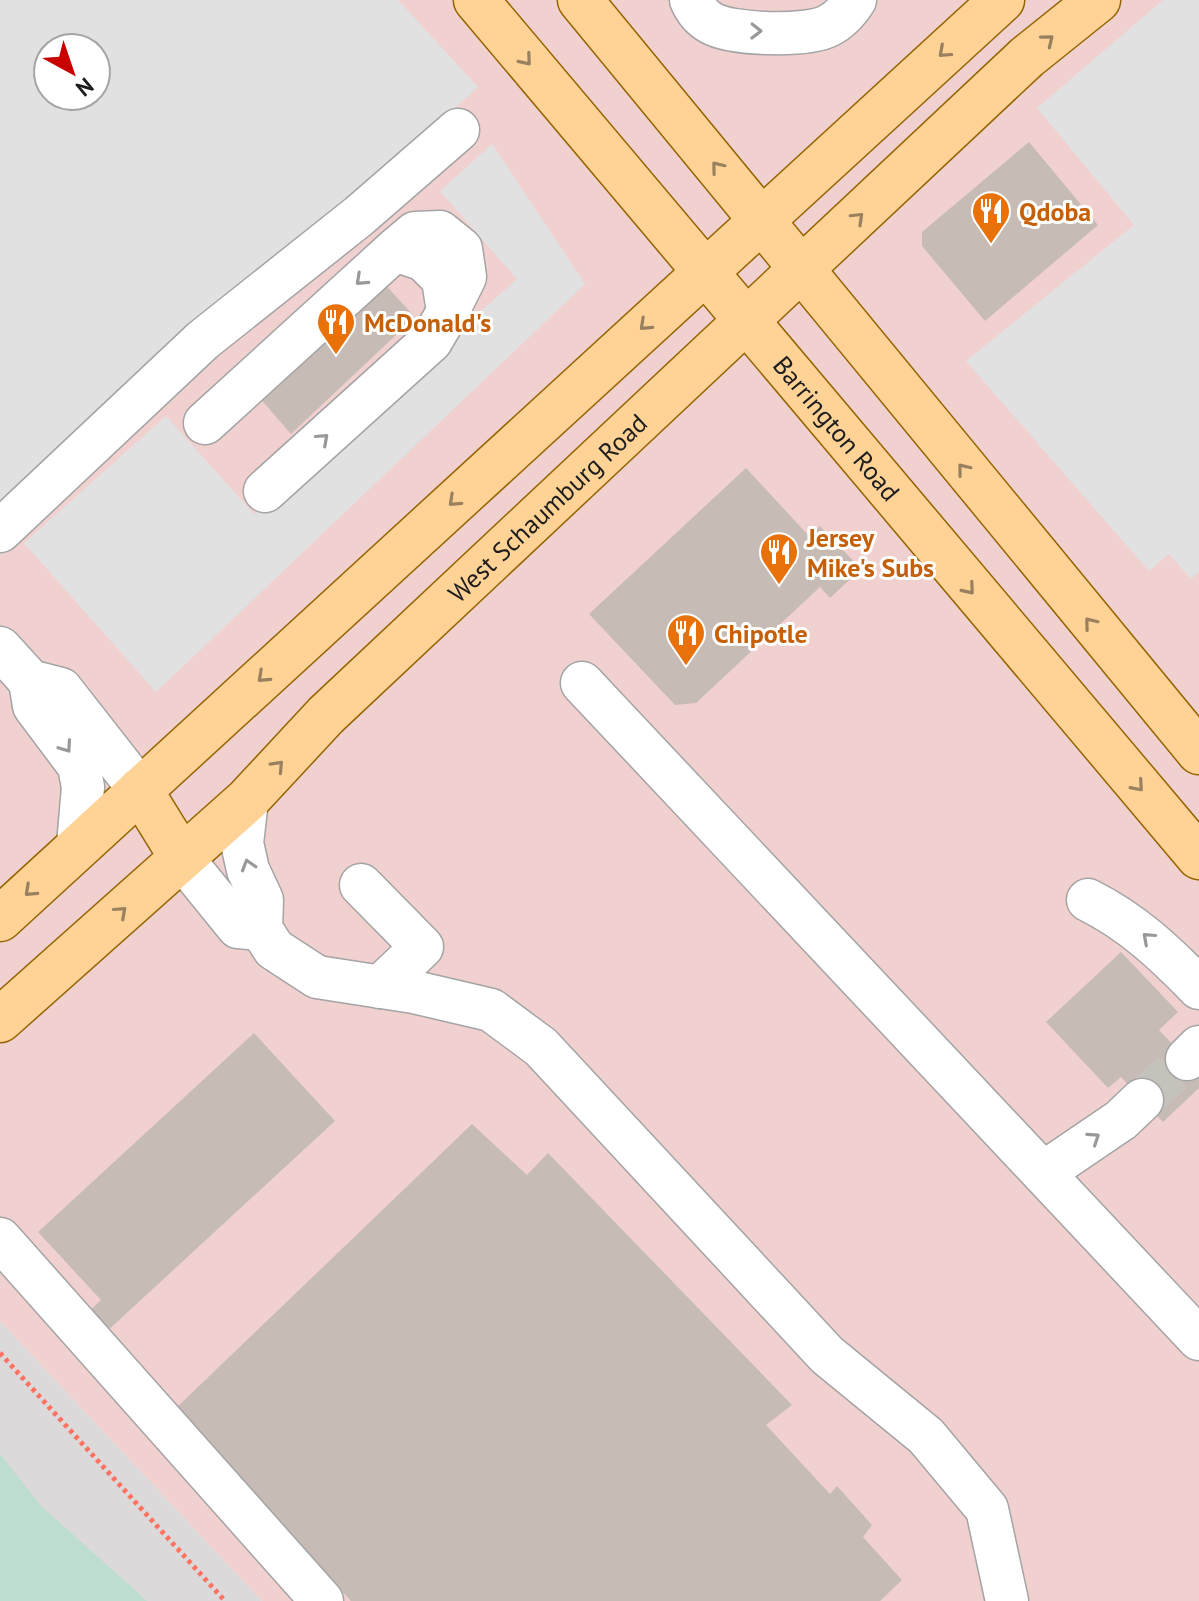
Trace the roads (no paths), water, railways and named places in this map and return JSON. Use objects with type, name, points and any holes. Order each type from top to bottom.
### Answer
[{"type":"main road","name":"Barrington Road","points":[[476,0],[1199,857]]},
{"type":"main road","points":[[580,0],[1199,752]]},
{"type":"main road","points":[[0,919],[759,218],[1002,0]]},
{"type":"main road","name":"West Schaumburg Road","points":[[0,1020],[247,800],[337,704],[1027,57],[1098,0]]},
{"type":"main road","points":[[140,790],[182,858]]},
{"type":"lane","points":[[691,0],[695,10],[711,23],[732,31],[808,32],[828,26],[847,13],[855,0]]},
{"type":"lane","points":[[0,531],[203,340],[359,216],[458,130]]},
{"type":"lane","points":[[205,423],[395,250],[424,260],[443,279],[448,312],[431,341],[265,491]]},
{"type":"lane","points":[[0,648],[30,681],[34,706],[79,766],[83,787],[78,845]]},
{"type":"lane","points":[[30,681],[61,689],[140,790]]},
{"type":"lane","points":[[582,683],[1199,1339]]},
{"type":"lane","points":[[247,800],[242,843],[248,870],[262,900],[261,929],[274,949],[317,977],[491,1010],[541,1047],[827,1355],[926,1436],[987,1509],[1007,1601]]},
{"type":"lane","points":[[182,858],[238,927],[261,929]]},
{"type":"lane","points":[[361,885],[422,947],[380,987]]},
{"type":"lane","points":[[1088,900],[1123,918],[1146,935],[1199,988]]},
{"type":"lane","points":[[1043,1173],[1121,1120],[1142,1100]]},
{"type":"lane","points":[[0,1239],[322,1601]]},
{"type":"tunnel","points":[[1142,1100],[1187,1059]]},
{"type":"place","name":"Qdoba","points":[[991,245]]},
{"type":"place","name":"McDonald's","points":[[336,356]]},
{"type":"place","name":"Jersey Mike's Subs","points":[[779,586]]},
{"type":"place","name":"Chipotle","points":[[686,667]]}]
